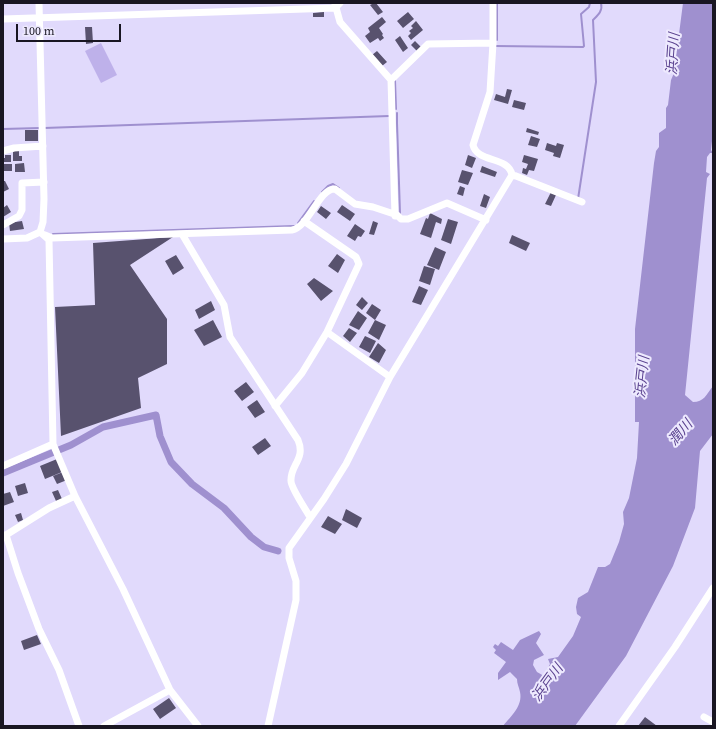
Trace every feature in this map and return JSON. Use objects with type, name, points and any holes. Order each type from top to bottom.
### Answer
[{"type":"street","points":[[4,238],[27,238],[40,232],[43,222],[44,182],[39,3]]},
{"type":"street","points":[[493,3],[493,43],[490,92],[474,145],[474,150],[506,165],[511,171],[512,175]]},
{"type":"street","points":[[3,19],[337,5],[340,22],[390,80],[395,216]]},
{"type":"street","points":[[390,80],[428,44],[493,43]]},
{"type":"street","points":[[3,151],[14,148],[43,146]]},
{"type":"street","points":[[512,175],[582,202]]},
{"type":"street","points":[[268,726],[296,600],[296,581],[288,558],[288,548],[346,464],[390,377],[512,175]]},
{"type":"street","points":[[3,224],[19,216],[22,210],[22,183],[44,182]]},
{"type":"street","points":[[40,232],[52,238],[292,230],[296,229],[304,221],[326,192],[332,189],[335,189],[354,204],[373,207],[401,219],[408,219],[447,203],[486,220]]},
{"type":"street","points":[[275,406],[302,373],[327,332],[359,264],[358,260],[304,221]]},
{"type":"street","points":[[40,232],[49,240],[55,449],[75,496],[123,589],[170,690],[198,726]]},
{"type":"street","points":[[182,234],[224,305],[230,337],[298,440],[301,447],[300,455],[290,482],[310,517]]},
{"type":"street","points":[[327,332],[390,377]]},
{"type":"street","points":[[3,466],[55,449]]},
{"type":"street","points":[[75,496],[49,508],[5,535],[39,629],[59,670],[79,726]]},
{"type":"street","points":[[620,726],[675,647],[713,588]]},
{"type":"street","points":[[104,726],[170,690]]},
{"type":"street","points":[[704,717],[713,722]]},
{"type":"shaded area","points":[[101,43],[117,75],[101,83],[85,51]]},
{"type":"water","points":[[683,3],[713,3],[713,132],[711,150],[713,153],[710,153],[707,157],[706,172],[710,174],[707,178],[685,395],[693,402],[697,402],[704,397],[713,386],[713,434],[700,451],[695,508],[673,566],[626,656],[575,726],[503,726],[513,715],[520,702],[520,692],[517,679],[510,672],[498,680],[498,673],[506,662],[494,653],[496,650],[493,647],[495,644],[498,646],[501,642],[513,650],[520,640],[539,631],[541,634],[536,643],[544,655],[534,660],[533,665],[537,672],[544,676],[550,664],[548,659],[558,657],[573,636],[581,617],[577,614],[576,607],[578,598],[588,592],[598,567],[605,567],[610,564],[619,542],[624,524],[623,512],[629,498],[637,458],[639,422],[635,422],[635,329],[654,163],[656,151],[659,147],[659,133],[666,128],[666,108],[668,105],[671,80],[674,73]]},
{"type":"building","points":[[376,3],[383,12],[378,15],[370,5]]},
{"type":"building","points":[[324,12],[324,17],[313,17],[313,13]]},
{"type":"building","points":[[408,12],[414,19],[403,28],[397,21]]},
{"type":"building","points":[[382,17],[386,22],[379,28],[384,38],[380,41],[378,38],[370,43],[365,36],[370,32],[368,28]]},
{"type":"building","points":[[416,21],[423,30],[411,40],[408,36],[411,33],[409,31],[413,28],[411,26]]},
{"type":"building","points":[[85,27],[92,27],[93,43],[86,44]]},
{"type":"building","points":[[400,36],[408,48],[403,52],[395,40]]},
{"type":"building","points":[[415,41],[421,47],[417,51],[411,45]]},
{"type":"building","points":[[377,51],[387,62],[382,66],[372,55]]},
{"type":"building","points":[[507,89],[512,90],[508,104],[494,100],[496,94],[505,97]]},
{"type":"building","points":[[514,100],[526,103],[524,110],[512,107]]},
{"type":"building","points":[[527,128],[539,132],[538,135],[526,132]]},
{"type":"building","points":[[25,130],[38,130],[38,141],[25,141]]},
{"type":"building","points":[[531,136],[540,139],[537,147],[528,145]]},
{"type":"building","points":[[547,143],[556,146],[557,143],[564,145],[560,158],[553,156],[554,153],[545,150]]},
{"type":"building","points":[[13,151],[19,151],[19,156],[22,156],[22,161],[13,161]]},
{"type":"building","points":[[5,155],[11,155],[11,162],[3,162]]},
{"type":"building","points":[[468,155],[476,158],[472,168],[465,165]]},
{"type":"building","points":[[524,155],[538,159],[534,171],[529,170],[527,175],[522,173],[523,168],[526,169],[528,164],[522,162]]},
{"type":"building","points":[[24,163],[25,172],[15,172],[15,164]]},
{"type":"building","points":[[3,164],[12,164],[12,171],[3,171]]},
{"type":"building","points":[[482,166],[497,172],[495,177],[480,172]]},
{"type":"building","points":[[462,170],[473,173],[468,185],[458,182]]},
{"type":"building","points":[[3,181],[5,181],[9,189],[3,192]]},
{"type":"building","points":[[460,186],[465,188],[463,196],[457,194]]},
{"type":"building","points":[[551,192],[556,195],[551,206],[545,204]]},
{"type":"building","points":[[484,194],[490,197],[486,208],[480,206]]},
{"type":"building","points":[[7,205],[11,212],[3,217],[3,208]]},
{"type":"building","points":[[342,205],[355,214],[350,221],[337,212]]},
{"type":"building","points":[[321,206],[331,213],[326,219],[317,212]]},
{"type":"building","points":[[430,213],[442,219],[441,224],[436,222],[431,238],[420,234],[426,218],[428,219]]},
{"type":"building","points":[[448,219],[458,222],[451,244],[441,240]]},
{"type":"building","points":[[22,221],[24,229],[10,231],[9,223]]},
{"type":"building","points":[[373,221],[378,223],[374,235],[369,234]]},
{"type":"building","points":[[355,224],[365,231],[361,237],[358,236],[355,241],[347,236]]},
{"type":"building","points":[[512,235],[530,243],[526,251],[509,243]]},
{"type":"building","points":[[173,237],[130,265],[167,319],[167,364],[138,378],[141,408],[61,436],[55,307],[95,305],[93,243]]},
{"type":"building","points":[[435,247],[446,252],[439,270],[427,265]]},
{"type":"building","points":[[337,254],[345,260],[338,273],[328,266]]},
{"type":"building","points":[[176,255],[184,268],[173,275],[165,261]]},
{"type":"building","points":[[424,266],[435,269],[430,285],[419,281]]},
{"type":"building","points":[[314,278],[333,291],[321,301],[307,284]]},
{"type":"building","points":[[419,286],[428,290],[421,305],[412,302]]},
{"type":"building","points":[[362,297],[368,303],[362,310],[356,305]]},
{"type":"building","points":[[211,301],[215,310],[199,319],[195,310]]},
{"type":"building","points":[[372,304],[381,310],[375,320],[366,313]]},
{"type":"building","points":[[358,311],[367,318],[359,330],[349,325]]},
{"type":"building","points":[[213,320],[222,337],[204,346],[194,330]]},
{"type":"building","points":[[375,320],[386,325],[379,340],[368,333]]},
{"type":"building","points":[[349,328],[357,333],[350,342],[343,336]]},
{"type":"building","points":[[365,336],[376,341],[370,353],[359,347]]},
{"type":"building","points":[[378,343],[386,350],[379,363],[369,357]]},
{"type":"building","points":[[246,382],[254,392],[242,401],[234,391]]},
{"type":"building","points":[[257,400],[265,412],[255,418],[247,407]]},
{"type":"building","points":[[265,438],[271,446],[258,455],[252,447]]},
{"type":"building","points":[[57,459],[62,472],[45,479],[40,466]]},
{"type":"building","points":[[63,472],[67,480],[57,484],[53,476]]},
{"type":"building","points":[[25,483],[28,493],[18,496],[15,486]]},
{"type":"building","points":[[58,490],[62,499],[56,501],[52,492]]},
{"type":"building","points":[[10,492],[14,502],[3,506],[3,494]]},
{"type":"building","points":[[346,509],[362,518],[357,528],[342,520]]},
{"type":"building","points":[[21,513],[23,520],[18,522],[15,515]]},
{"type":"building","points":[[328,516],[342,524],[335,534],[321,527]]},
{"type":"building","points":[[37,635],[41,644],[24,650],[21,641]]},
{"type":"building","points":[[169,698],[176,708],[160,719],[153,709]]},
{"type":"building","points":[[645,717],[657,726],[638,726]]},
{"type":"waterway","points":[[497,3],[497,40]]},
{"type":"waterway","points":[[495,46],[583,47],[581,14],[589,7],[590,3]]},
{"type":"waterway","points":[[578,199],[596,82],[593,20],[601,11],[601,3]]},
{"type":"waterway","points":[[395,80],[396,109]]},
{"type":"waterway","points":[[397,113],[400,213]]},
{"type":"waterway","points":[[44,128],[389,116]]},
{"type":"waterway","points":[[3,129],[40,128]]},
{"type":"waterway","points":[[322,192],[328,186],[333,184],[339,188]]},
{"type":"waterway","points":[[298,223],[314,201]]},
{"type":"waterway","points":[[53,234],[294,226]]},
{"type":"waterway","points":[[3,473],[71,445],[103,427],[156,415],[160,436],[171,462],[192,484],[224,508],[251,537],[264,547],[278,551]]},
{"type":"water label","name":"浜戸川","points":[[674,54]]},
{"type":"water label","name":"浜戸川","points":[[643,377]]},
{"type":"water label","name":"潤川","points":[[681,433]]},
{"type":"water label","name":"浜戸川","points":[[548,683]]}]
